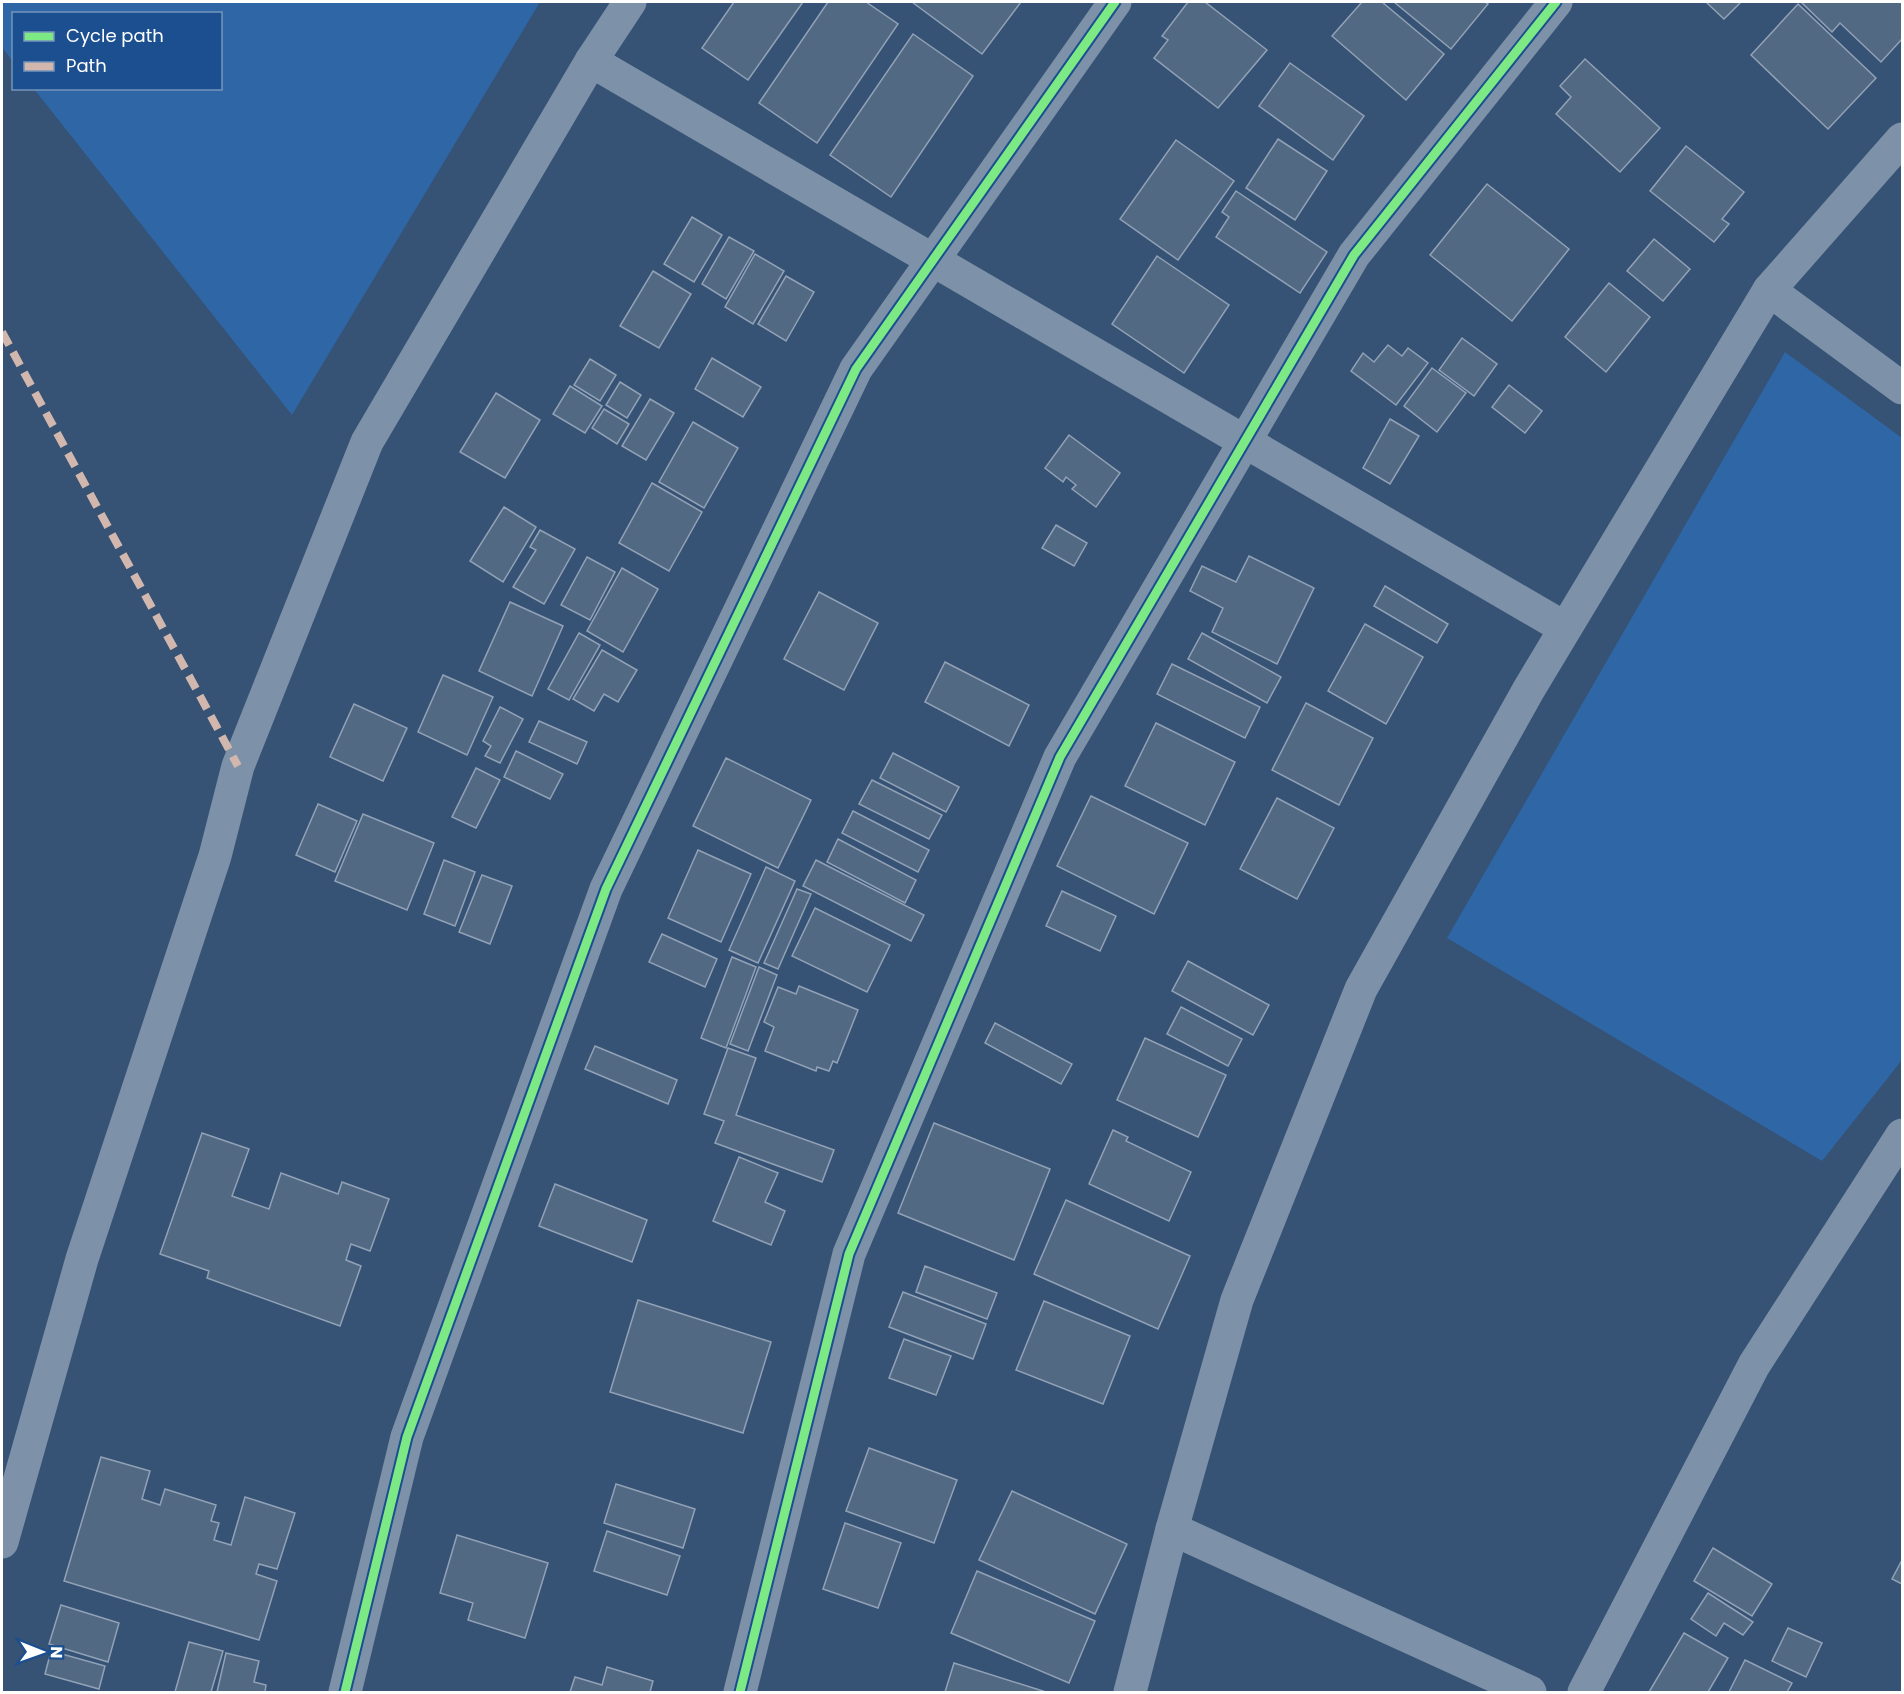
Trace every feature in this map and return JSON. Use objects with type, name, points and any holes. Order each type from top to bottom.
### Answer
[{"type":"street","points":[[2,1542],[82,1259],[215,856],[238,766],[367,442],[591,61],[630,2]]},
{"type":"street","points":[[345,1692],[407,1437],[606,889],[856,369],[1115,2]]},
{"type":"street","points":[[740,1692],[849,1254],[1060,757],[1354,255],[1556,2]]},
{"type":"street","points":[[591,61],[1565,628]]},
{"type":"street","points":[[1130,1692],[1172,1529],[1238,1300],[1361,989],[1565,628],[1769,290],[1902,139]]},
{"type":"street","points":[[1769,290],[1902,388]]},
{"type":"street","points":[[1584,1692],[1754,1365],[1902,1135]]},
{"type":"street","points":[[1172,1529],[1530,1692]]},
{"type":"shaded area","points":[[2,2],[540,2],[292,415],[35,90],[222,90],[222,12],[12,12],[12,61],[2,47]]},
{"type":"shaded area","points":[[1785,352],[1902,438],[1902,1060],[1822,1161],[1447,938]]},
{"type":"building","points":[[734,2],[803,2],[748,80],[702,48]]},
{"type":"building","points":[[828,2],[866,2],[898,24],[817,143],[759,103]]},
{"type":"building","points":[[912,2],[1021,2],[982,54]]},
{"type":"building","points":[[1188,2],[1205,2],[1267,50],[1218,108],[1154,58],[1168,40],[1162,36]]},
{"type":"building","points":[[1362,2],[1382,2],[1444,54],[1406,100],[1332,36]]},
{"type":"building","points":[[1394,2],[1485,2],[1488,4],[1451,49]]},
{"type":"building","points":[[1706,2],[1741,2],[1724,19]]},
{"type":"building","points":[[1801,2],[1902,2],[1902,39],[1881,62],[1840,23],[1832,32]]},
{"type":"building","points":[[1798,4],[1876,78],[1828,129],[1751,55]]},
{"type":"building","points":[[913,34],[973,76],[891,197],[830,155]]},
{"type":"building","points":[[1585,59],[1660,128],[1620,172],[1556,114],[1571,97],[1560,86]]},
{"type":"building","points":[[1290,63],[1364,116],[1333,160],[1259,106]]},
{"type":"building","points":[[1278,139],[1327,171],[1295,220],[1246,188]]},
{"type":"building","points":[[1176,140],[1234,181],[1178,260],[1120,219]]},
{"type":"building","points":[[1686,146],[1744,192],[1722,219],[1729,224],[1714,242],[1650,191]]},
{"type":"building","points":[[1487,184],[1569,249],[1512,321],[1430,255]]},
{"type":"building","points":[[1236,191],[1327,252],[1300,293],[1216,237],[1229,217],[1222,212]]},
{"type":"building","points":[[692,217],[722,235],[694,282],[664,264]]},
{"type":"building","points":[[729,237],[754,251],[726,299],[702,284]]},
{"type":"building","points":[[1654,239],[1690,269],[1663,301],[1627,271]]},
{"type":"building","points":[[755,254],[784,271],[753,324],[725,307]]},
{"type":"building","points":[[1157,256],[1229,305],[1184,373],[1112,324]]},
{"type":"building","points":[[653,271],[691,294],[659,348],[620,326]]},
{"type":"building","points":[[786,276],[814,292],[786,341],[758,324]]},
{"type":"building","points":[[1609,283],[1650,317],[1606,372],[1565,337]]},
{"type":"building","points":[[1462,338],[1497,364],[1474,396],[1439,370]]},
{"type":"building","points":[[1388,345],[1402,356],[1408,348],[1428,363],[1396,405],[1351,371],[1363,353],[1374,362]]},
{"type":"building","points":[[712,358],[761,387],[743,417],[695,389]]},
{"type":"building","points":[[590,359],[616,375],[600,401],[574,385]]},
{"type":"building","points":[[1432,368],[1466,393],[1437,432],[1404,406]]},
{"type":"building","points":[[620,382],[641,395],[627,418],[606,405]]},
{"type":"building","points":[[1509,385],[1542,411],[1525,433],[1492,407]]},
{"type":"building","points":[[570,386],[602,406],[585,433],[553,414]]},
{"type":"building","points":[[496,393],[540,420],[505,478],[460,452]]},
{"type":"building","points":[[650,399],[674,413],[646,460],[622,446]]},
{"type":"building","points":[[604,409],[629,424],[617,444],[592,428]]},
{"type":"building","points":[[1390,419],[1419,436],[1390,484],[1363,468]]},
{"type":"building","points":[[693,422],[738,448],[704,508],[659,482]]},
{"type":"building","points":[[1069,435],[1120,473],[1096,507],[1072,489],[1076,485],[1066,477],[1063,482],[1045,468]]},
{"type":"building","points":[[652,483],[702,512],[669,571],[619,543]]},
{"type":"building","points":[[504,507],[536,527],[503,582],[470,561]]},
{"type":"building","points":[[1056,525],[1087,543],[1074,566],[1042,548]]},
{"type":"building","points":[[540,530],[575,549],[544,604],[513,587],[536,550],[530,547]]},
{"type":"building","points":[[1249,556],[1314,588],[1277,664],[1212,632],[1223,608],[1190,591],[1202,566],[1236,582]]},
{"type":"building","points":[[587,557],[615,572],[590,620],[561,605]]},
{"type":"building","points":[[622,568],[658,589],[623,652],[587,631]]},
{"type":"building","points":[[1385,586],[1448,624],[1437,643],[1374,606]]},
{"type":"building","points":[[819,592],[878,623],[844,690],[784,659]]},
{"type":"building","points":[[510,602],[563,626],[532,696],[479,671]]},
{"type":"building","points":[[1365,624],[1423,657],[1386,724],[1328,691]]},
{"type":"building","points":[[579,633],[600,645],[569,700],[548,689]]},
{"type":"building","points":[[1202,633],[1281,677],[1267,703],[1188,659]]},
{"type":"building","points":[[602,650],[637,670],[618,702],[604,694],[594,711],[573,699]]},
{"type":"building","points":[[945,662],[1029,705],[1009,746],[925,702]]},
{"type":"building","points":[[1172,664],[1260,707],[1245,738],[1157,694]]},
{"type":"building","points":[[443,675],[493,697],[467,755],[418,732]]},
{"type":"building","points":[[1306,703],[1373,738],[1339,805],[1272,770]]},
{"type":"building","points":[[354,704],[407,728],[383,781],[330,757]]},
{"type":"building","points":[[500,707],[523,719],[500,763],[485,756],[491,746],[483,741]]},
{"type":"building","points":[[539,721],[587,742],[577,764],[529,742]]},
{"type":"building","points":[[1156,723],[1235,762],[1205,825],[1125,786]]},
{"type":"building","points":[[516,751],[563,774],[550,799],[504,777]]},
{"type":"building","points":[[893,753],[959,787],[946,812],[880,778]]},
{"type":"building","points":[[726,758],[811,800],[778,868],[693,826]]},
{"type":"building","points":[[476,768],[500,780],[476,828],[452,817]]},
{"type":"building","points":[[872,780],[942,815],[929,839],[859,804]]},
{"type":"building","points":[[1091,796],[1188,843],[1154,914],[1057,866]]},
{"type":"building","points":[[1277,798],[1334,828],[1297,899],[1240,869]]},
{"type":"building","points":[[318,804],[357,821],[335,872],[296,855]]},
{"type":"building","points":[[853,811],[929,850],[918,872],[842,833]]},
{"type":"building","points":[[363,814],[434,843],[407,910],[335,881]]},
{"type":"building","points":[[838,839],[916,880],[905,903],[827,862]]},
{"type":"building","points":[[698,850],[751,874],[721,942],[668,918]]},
{"type":"building","points":[[444,860],[475,872],[455,926],[424,914]]},
{"type":"building","points":[[816,860],[924,915],[911,941],[803,886]]},
{"type":"building","points":[[766,867],[795,881],[758,963],[729,950]]},
{"type":"building","points":[[482,875],[512,886],[490,944],[459,932]]},
{"type":"building","points":[[797,889],[811,894],[778,969],[764,963]]},
{"type":"building","points":[[1062,891],[1116,916],[1100,951],[1046,926]]},
{"type":"building","points":[[815,908],[890,945],[867,992],[792,956]]},
{"type":"building","points":[[662,934],[717,959],[705,987],[649,962]]},
{"type":"building","points":[[732,957],[756,967],[726,1048],[701,1038]]},
{"type":"building","points":[[1188,961],[1269,1005],[1253,1035],[1172,991]]},
{"type":"building","points":[[759,967],[777,975],[748,1051],[730,1044]]},
{"type":"building","points":[[799,986],[858,1010],[837,1063],[833,1061],[829,1071],[817,1067],[816,1071],[765,1051],[774,1027],[764,1022],[778,987],[796,994]]},
{"type":"building","points":[[1181,1007],[1242,1039],[1228,1066],[1167,1034]]},
{"type":"building","points":[[995,1023],[1072,1064],[1061,1084],[985,1043]]},
{"type":"building","points":[[1145,1038],[1226,1075],[1198,1137],[1117,1100]]},
{"type":"building","points":[[595,1046],[677,1080],[668,1104],[585,1069]]},
{"type":"building","points":[[728,1048],[756,1058],[736,1115],[834,1150],[822,1182],[715,1143],[724,1121],[704,1114]]},
{"type":"building","points":[[934,1123],[1050,1169],[1014,1260],[898,1213]]},
{"type":"building","points":[[1113,1130],[1128,1137],[1126,1141],[1191,1172],[1169,1221],[1089,1184]]},
{"type":"building","points":[[202,1133],[249,1149],[232,1196],[269,1209],[281,1173],[338,1194],[342,1182],[389,1199],[370,1251],[351,1244],[346,1260],[361,1266],[340,1326],[207,1278],[209,1271],[160,1254]]},
{"type":"building","points":[[739,1157],[778,1173],[765,1202],[785,1211],[771,1245],[713,1221]]},
{"type":"building","points":[[555,1184],[647,1220],[632,1262],[539,1226]]},
{"type":"building","points":[[1066,1200],[1190,1256],[1158,1329],[1034,1274]]},
{"type":"building","points":[[925,1266],[997,1293],[987,1319],[916,1292]]},
{"type":"building","points":[[903,1292],[986,1324],[973,1359],[889,1327]]},
{"type":"building","points":[[638,1300],[771,1342],[743,1433],[610,1392]]},
{"type":"building","points":[[1044,1301],[1130,1336],[1103,1404],[1016,1370]]},
{"type":"building","points":[[904,1339],[951,1356],[936,1395],[889,1378]]},
{"type":"building","points":[[869,1448],[957,1480],[934,1543],[846,1511]]},
{"type":"building","points":[[101,1457],[150,1471],[142,1499],[160,1505],[165,1489],[216,1505],[211,1521],[219,1523],[214,1540],[231,1545],[245,1497],[295,1513],[277,1569],[259,1564],[256,1574],[277,1581],[259,1640],[64,1581]]},
{"type":"building","points":[[616,1484],[695,1509],[683,1548],[604,1523]]},
{"type":"building","points":[[1012,1491],[1127,1544],[1095,1614],[979,1560]]},
{"type":"building","points":[[845,1523],[901,1543],[878,1608],[823,1589]]},
{"type":"building","points":[[607,1531],[680,1556],[667,1595],[594,1571]]},
{"type":"building","points":[[457,1535],[548,1563],[525,1638],[468,1620],[473,1603],[440,1593]]},
{"type":"building","points":[[1713,1548],[1772,1584],[1752,1616],[1694,1581]]},
{"type":"building","points":[[1902,1560],[1902,1584],[1892,1579]]},
{"type":"building","points":[[977,1571],[1095,1621],[1069,1683],[951,1633]]},
{"type":"building","points":[[1708,1593],[1753,1622],[1743,1635],[1724,1623],[1716,1636],[1691,1619]]},
{"type":"building","points":[[61,1605],[119,1623],[108,1662],[49,1644]]},
{"type":"building","points":[[1788,1628],[1822,1643],[1806,1677],[1772,1661]]},
{"type":"building","points":[[1684,1633],[1728,1658],[1708,1692],[1649,1692]]},
{"type":"building","points":[[189,1642],[223,1651],[211,1692],[175,1692]]},
{"type":"building","points":[[51,1651],[105,1666],[99,1689],[45,1674]]},
{"type":"building","points":[[226,1653],[259,1661],[254,1682],[266,1685],[265,1692],[217,1692]]},
{"type":"building","points":[[1745,1660],[1792,1683],[1787,1692],[1729,1692]]},
{"type":"building","points":[[954,1663],[1046,1692],[945,1692]]},
{"type":"building","points":[[607,1667],[653,1681],[650,1692],[570,1692],[575,1677],[602,1685]]},
{"type":"marked path","points":[[2,332],[238,766]]},
{"type":"cycle path","points":[[345,1692],[407,1437],[606,889],[856,369],[1115,2]]},
{"type":"cycle path","points":[[740,1692],[849,1254],[1060,757],[1354,255],[1556,2]]}]
